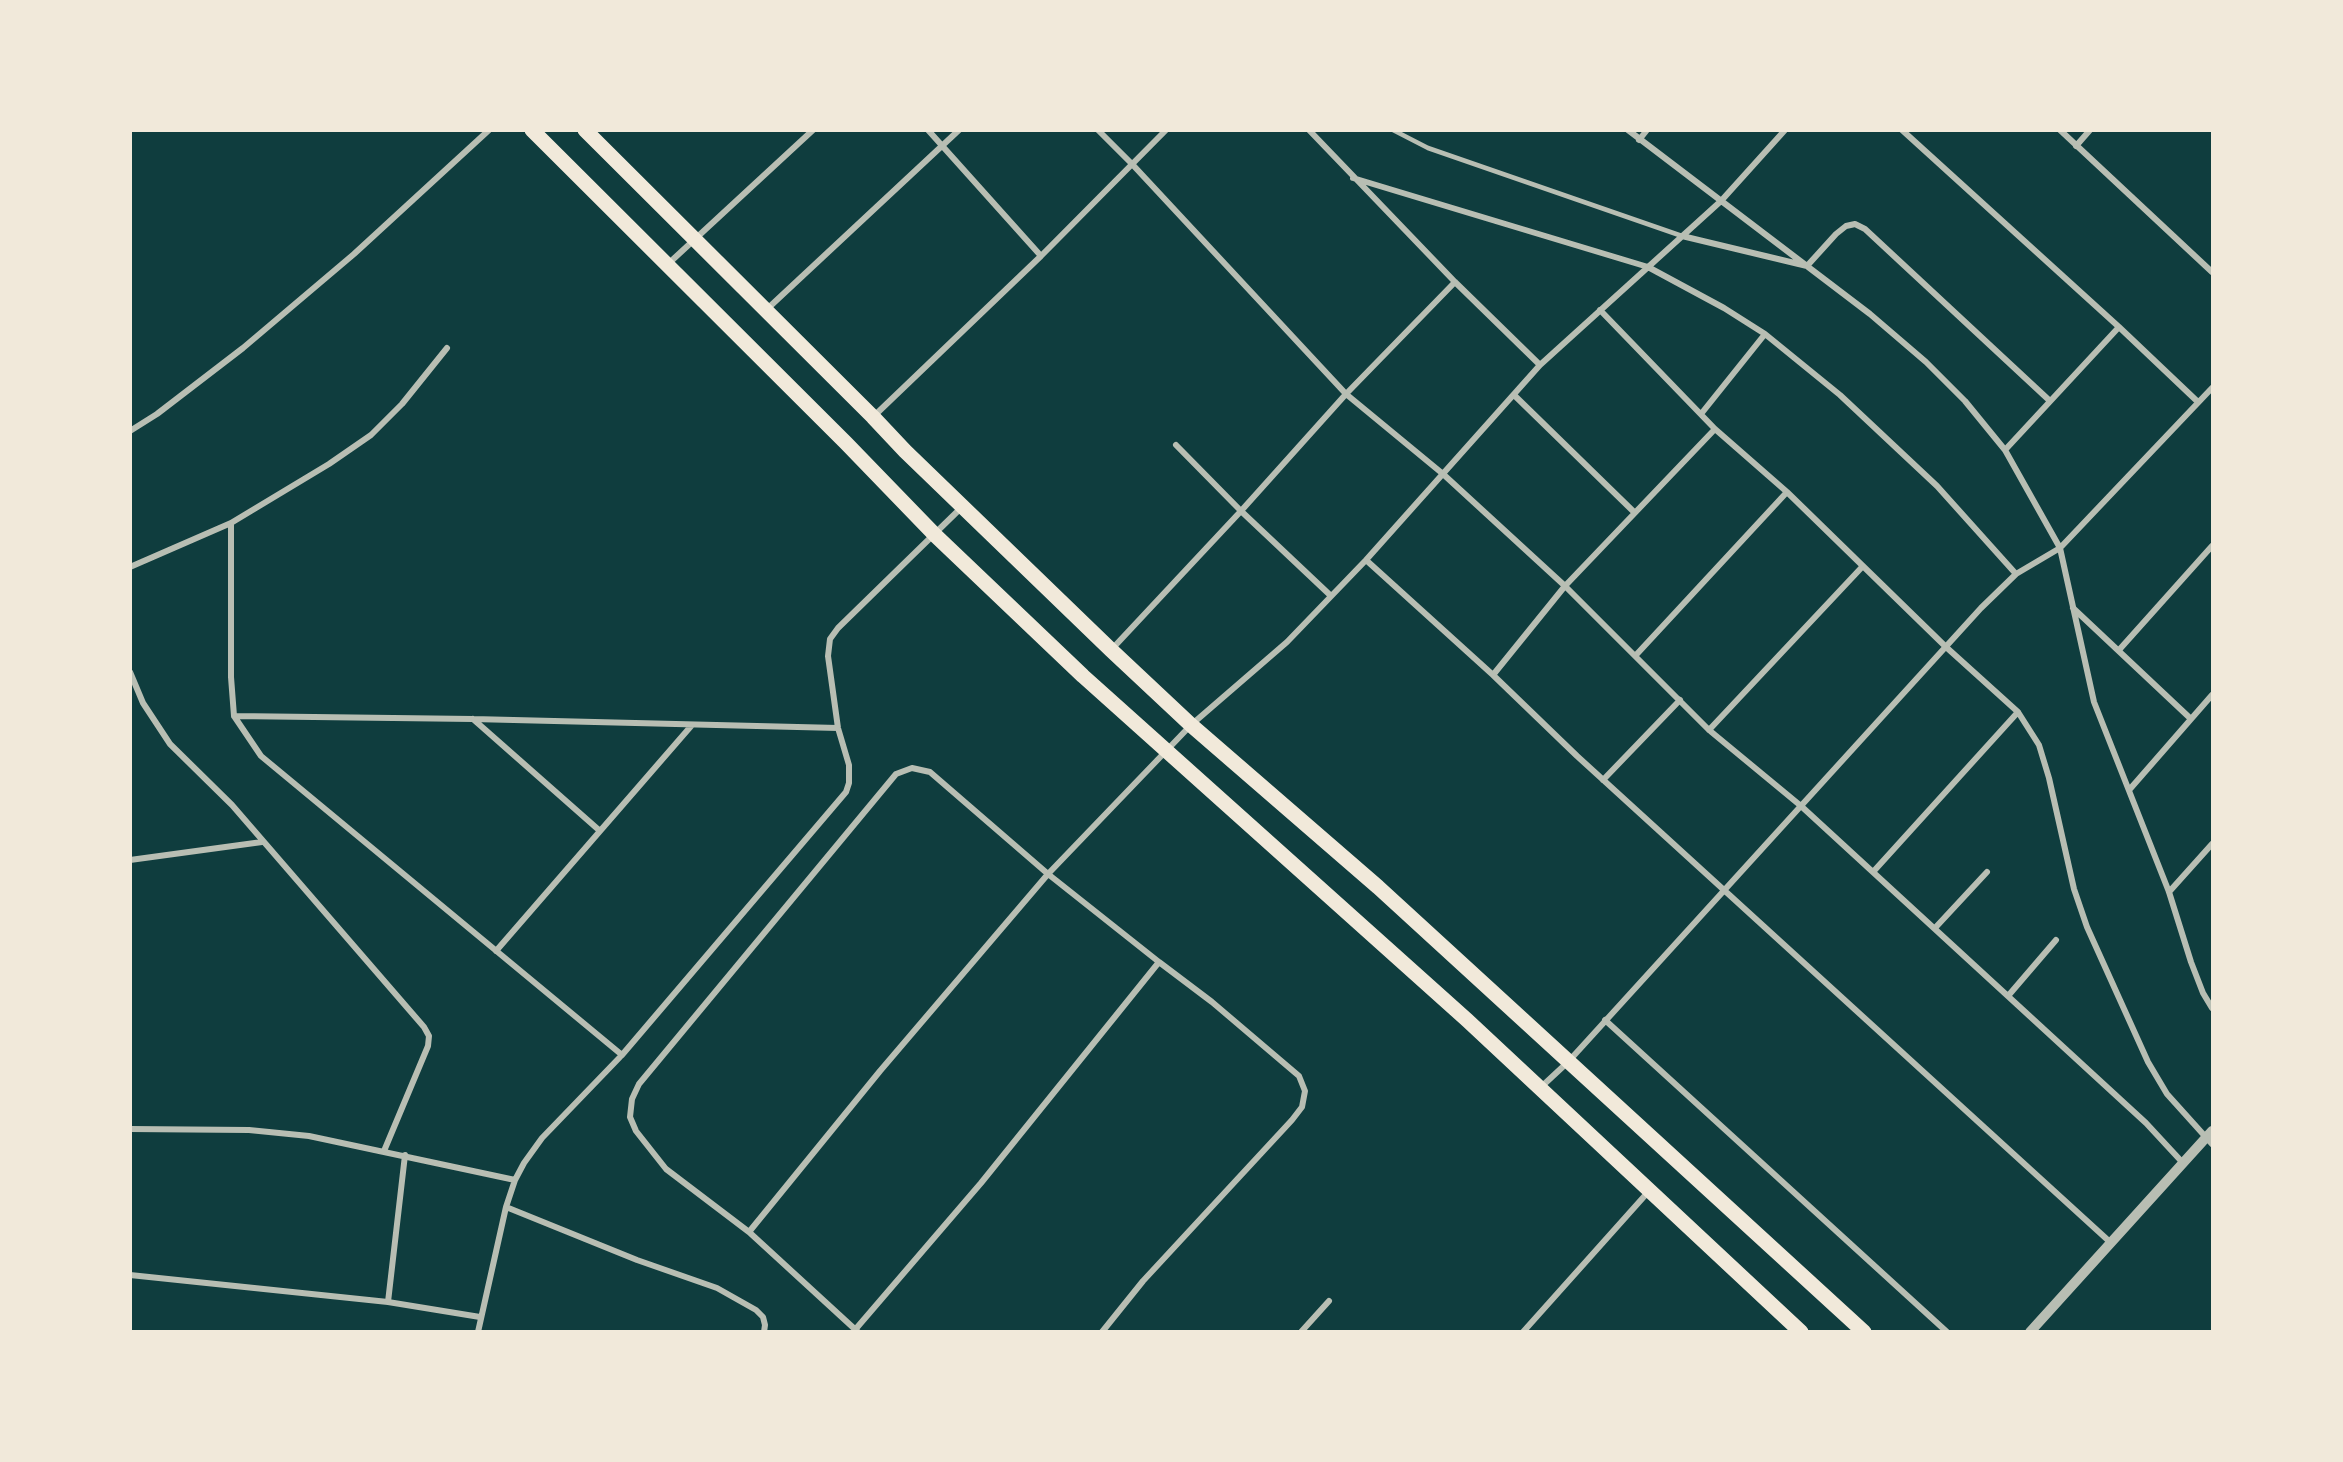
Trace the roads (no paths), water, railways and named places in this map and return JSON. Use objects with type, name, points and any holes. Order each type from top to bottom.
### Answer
[{"type":"main road","points":[[532,130],[846,443],[935,535],[1165,752],[1315,883],[1540,1088],[1801,1332]]},
{"type":"main road","points":[[585,130],[873,417],[904,451],[1191,725],[1378,886],[1864,1332]]},
{"type":"street","points":[[130,431],[157,414],[243,348],[354,254],[489,130]]},
{"type":"street","points":[[667,266],[813,130]]},
{"type":"street","points":[[928,130],[1041,256]]},
{"type":"street","points":[[765,311],[959,130]]},
{"type":"street","points":[[1098,130],[1346,394],[1443,474],[1565,586],[1709,730],[1801,806],[1935,928],[2146,1123],[2183,1163]]},
{"type":"street","points":[[873,417],[1041,256],[1166,130]]},
{"type":"street","points":[[1309,130],[1455,282],[1540,365]]},
{"type":"street","points":[[1628,130],[1870,314],[1926,362],[1965,400],[2005,450],[2060,548],[2094,702],[2169,892],[2191,962],[2203,993],[2212,1008]]},
{"type":"street","points":[[1639,140],[1647,130]]},
{"type":"street","points":[[749,1232],[880,1071],[1048,874],[1191,725],[1287,642],[1366,560],[1540,365],[1721,201],[1785,130]]},
{"type":"street","points":[[1902,130],[2120,327],[2198,402]]},
{"type":"street","points":[[2060,130],[2211,268]]},
{"type":"street","points":[[2076,146],[2090,130]]},
{"type":"street","points":[[1353,178],[1648,267],[1714,302],[1765,334],[1840,395],[1929,478],[2016,574]]},
{"type":"street","points":[[1807,266],[1846,226],[1855,224],[1865,228],[2050,401]]},
{"type":"street","points":[[1682,236],[1807,266]]},
{"type":"street","points":[[1112,650],[1346,394],[1455,282]]},
{"type":"street","points":[[1600,310],[1715,429],[1787,492],[1946,647],[2018,712],[2039,745],[2049,778],[2074,889],[2092,937],[2148,1062],[2167,1094],[2211,1138],[2183,1163],[2030,1332]]},
{"type":"street","points":[[2005,450],[2120,327]]},
{"type":"street","points":[[1701,414],[1765,334]]},
{"type":"street","points":[[130,567],[231,523],[329,464],[371,435],[402,404],[447,348]]},
{"type":"street","points":[[1540,1088],[1568,1062],[1946,647],[2016,574],[2060,548],[2212,387]]},
{"type":"street","points":[[1514,395],[1634,512]]},
{"type":"street","points":[[1492,675],[1565,586],[1715,429]]},
{"type":"street","points":[[1176,445],[1240,512],[1330,595]]},
{"type":"street","points":[[1636,655],[1787,492]]},
{"type":"street","points":[[478,1332],[506,1207],[515,1180],[542,1138],[622,1055],[842,798],[849,783],[849,765],[838,728],[828,656],[830,639],[838,628],[962,507]]},
{"type":"street","points":[[231,523],[231,677],[234,716],[261,756],[622,1055]]},
{"type":"street","points":[[2119,650],[2212,546]]},
{"type":"street","points":[[1366,560],[1603,780],[2110,1242]]},
{"type":"street","points":[[1709,730],[1863,566]]},
{"type":"street","points":[[2073,608],[2191,719]]},
{"type":"street","points":[[130,672],[143,703],[170,744],[232,805],[424,1027],[429,1036],[428,1046],[384,1151]]},
{"type":"street","points":[[2130,789],[2212,695]]},
{"type":"street","points":[[1603,780],[1680,700]]},
{"type":"street","points":[[1873,872],[2018,712]]},
{"type":"street","points":[[234,716],[838,728]]},
{"type":"street","points":[[473,719],[600,831]]},
{"type":"street","points":[[496,951],[692,725]]},
{"type":"street","points":[[1102,1332],[1143,1281],[1292,1120],[1302,1107],[1305,1091],[1299,1076],[1212,1002],[1048,874],[930,772],[912,768],[896,774],[639,1084],[633,1099],[630,1117],[636,1131],[666,1169],[749,1232],[856,1331],[981,1184],[1158,962]]},
{"type":"street","points":[[130,860],[262,842]]},
{"type":"street","points":[[2169,892],[2212,844]]},
{"type":"street","points":[[1935,928],[1987,872]]},
{"type":"street","points":[[2008,996],[2056,940]]},
{"type":"street","points":[[1605,1020],[1947,1332]]},
{"type":"street","points":[[130,1130],[249,1130],[309,1136],[515,1180]]},
{"type":"street","points":[[388,1302],[405,1155]]},
{"type":"street","points":[[1523,1332],[1650,1190]]},
{"type":"street","points":[[506,1207],[637,1260],[717,1288],[756,1310],[763,1317],[764,1332]]},
{"type":"street","points":[[130,1275],[388,1302],[480,1317]]},
{"type":"street","points":[[1301,1332],[1329,1301]]},
{"type":"lane","points":[[1393,130],[1428,148],[1682,236]]}]
